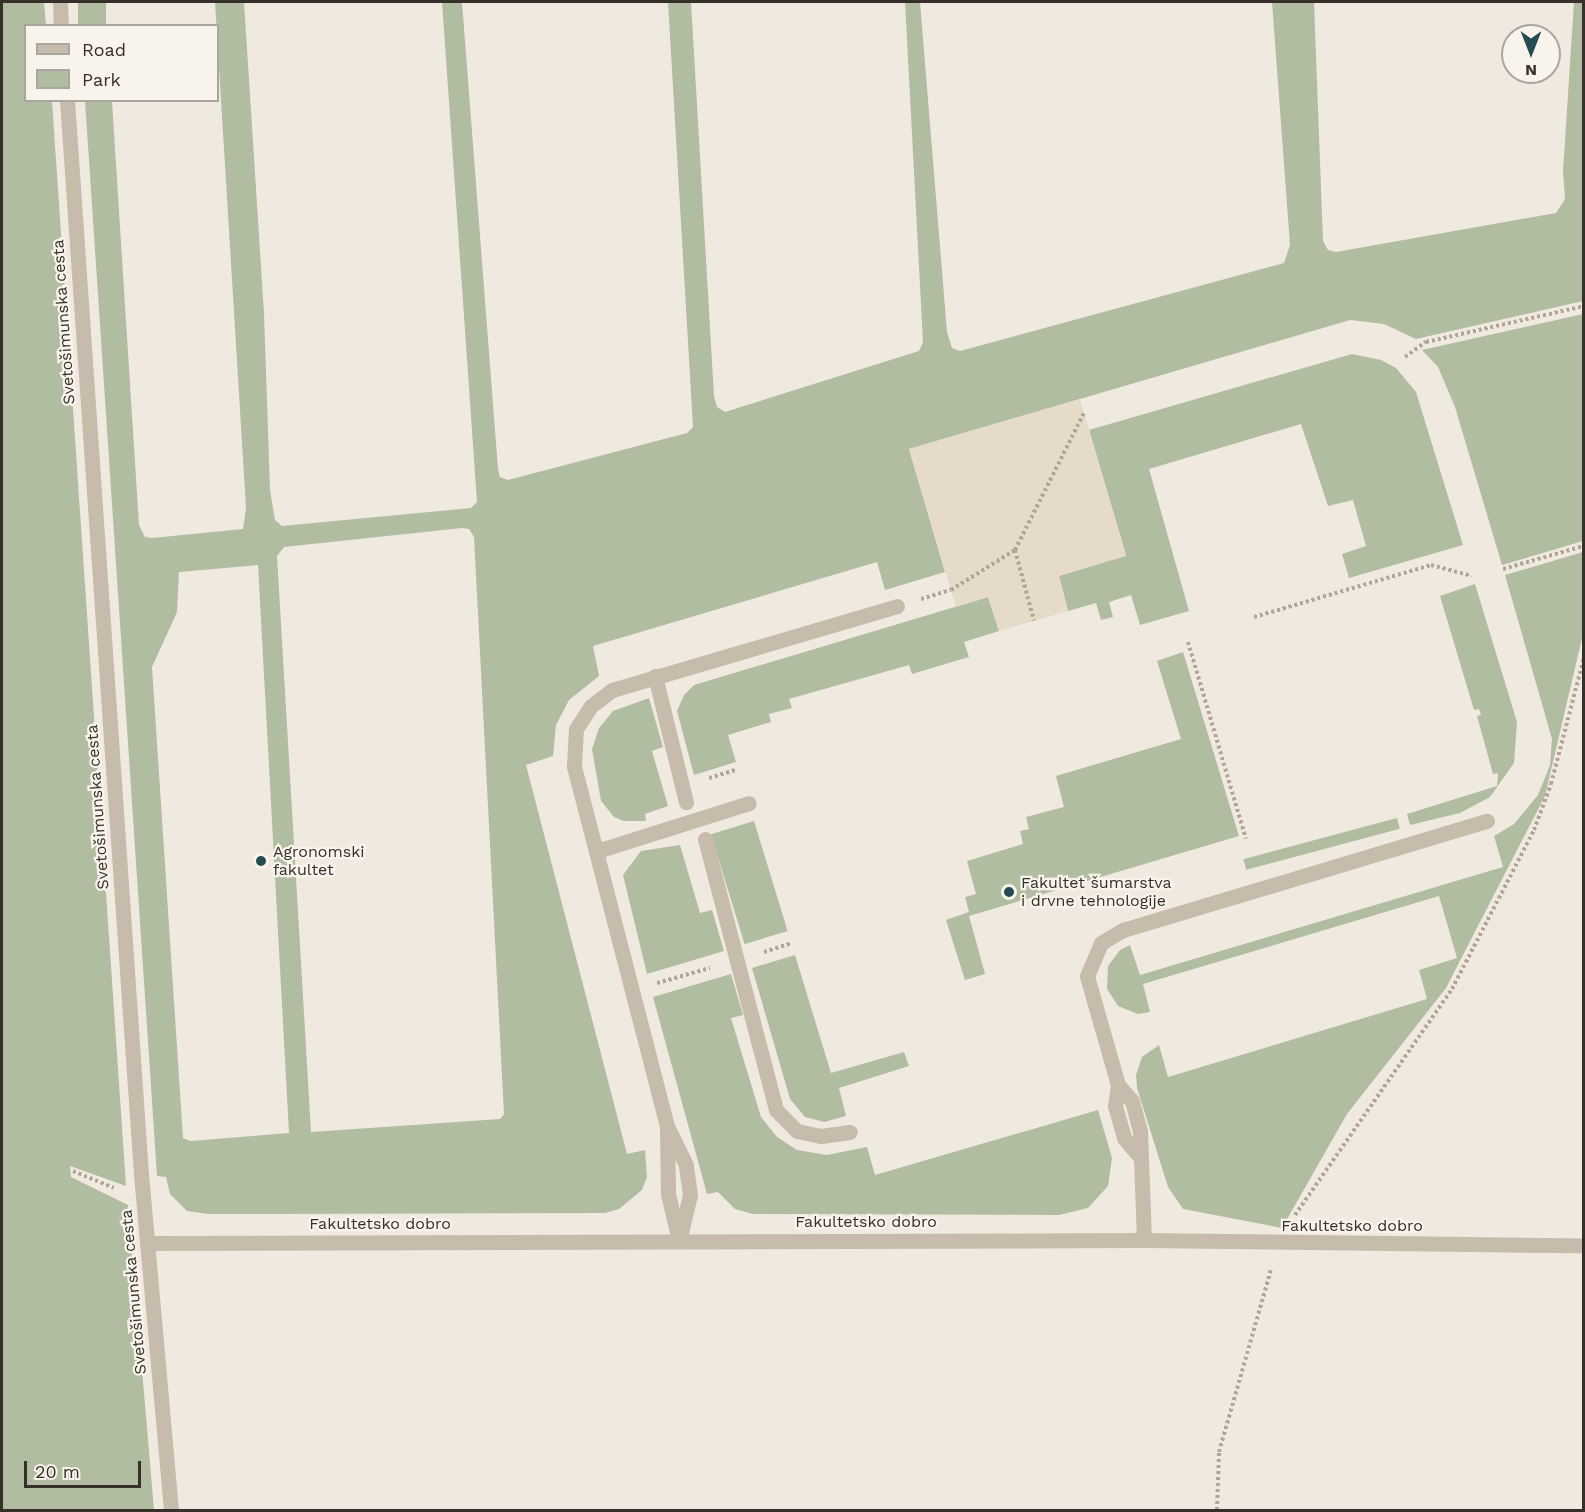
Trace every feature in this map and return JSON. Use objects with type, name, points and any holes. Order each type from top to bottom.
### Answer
[{"type":"street","points":[[60,2],[61,24]]},
{"type":"street","name":"Svetošimunska cesta","points":[[67,102],[148,1243],[171,1510]]},
{"type":"street","points":[[679,1241],[690,1195],[686,1166],[667,1126],[574,766],[576,729],[582,716],[600,698],[655,676],[897,606]]},
{"type":"street","points":[[655,676],[686,802]]},
{"type":"street","points":[[597,851],[749,803]]},
{"type":"street","points":[[1144,1240],[1138,1121],[1132,1101],[1118,1085],[1087,976],[1095,953],[1112,933],[1487,821]]},
{"type":"street","points":[[705,840],[776,1110],[796,1131],[821,1136],[850,1132]]},
{"type":"street","points":[[667,1126],[668,1194],[679,1241]]},
{"type":"street","name":"Fakultetsko dobro","points":[[148,1243],[1144,1240],[1584,1245]]},
{"type":"path","points":[[1405,357],[1426,342],[1584,306]]},
{"type":"path","points":[[897,606],[951,590],[1015,550],[1084,413]]},
{"type":"path","points":[[1503,569],[1584,546]]},
{"type":"path","points":[[1015,550],[1034,621]]},
{"type":"path","points":[[1254,616],[1431,565],[1472,576]]},
{"type":"path","points":[[1188,642],[1246,839]]},
{"type":"path","points":[[1289,1226],[1452,988],[1529,841],[1551,784],[1584,657]]},
{"type":"path","points":[[73,1171],[116,1189]]},
{"type":"path","points":[[1217,1510],[1219,1452],[1275,1258]]},
{"type":"green space","points":[[2,2],[44,2],[46,24],[24,24],[24,102],[52,102],[126,1186],[70,1166],[71,1177],[128,1205],[154,1510],[2,1510]]},
{"type":"green space","points":[[78,2],[106,2],[106,24],[78,24]]},
{"type":"green space","points":[[215,2],[244,2],[264,313],[270,490],[275,520],[282,526],[471,508],[477,502],[442,2],[462,2],[498,469],[500,477],[508,480],[687,433],[693,427],[668,2],[691,2],[714,396],[717,407],[725,412],[919,351],[923,342],[905,2],[920,2],[947,332],[952,348],[960,351],[1284,263],[1290,245],[1272,2],[1314,2],[1323,241],[1328,250],[1336,252],[1556,213],[1565,199],[1563,171],[1574,2],[1583,2],[1583,301],[1416,339],[1384,324],[1350,320],[909,449],[945,572],[885,590],[877,562],[593,646],[599,676],[569,700],[556,725],[553,756],[526,765],[627,1154],[645,1150],[647,1177],[642,1190],[619,1209],[605,1213],[208,1214],[187,1211],[170,1194],[166,1177],[157,1176],[85,102],[112,102],[139,525],[145,537],[152,538],[243,529],[246,508],[219,67],[219,24],[216,24]],"holes":[[[469,529],[474,537],[504,1114],[500,1119],[311,1132],[277,556],[284,547]],[[258,565],[289,1133],[190,1141],[183,1138],[152,667],[177,612],[179,572]]]},
{"type":"green space","points":[[1583,314],[1583,541],[1502,565],[1455,407],[1438,367],[1422,350]]},
{"type":"green space","points":[[1352,354],[1381,360],[1396,368],[1416,392],[1463,545],[1349,578],[1342,554],[1366,546],[1353,500],[1328,506],[1301,424],[1149,469],[1189,611],[1140,625],[1131,595],[1109,602],[1113,617],[1101,620],[1096,603],[1068,611],[1059,576],[1126,555],[1089,430]]},
{"type":"green space","points":[[1583,552],[1583,634],[1545,796],[1446,988],[1347,1114],[1282,1228],[1183,1209],[1168,1187],[1137,1088],[1136,1075],[1142,1057],[1159,1045],[1168,1077],[1427,999],[1419,970],[1457,958],[1439,896],[1143,984],[1150,1012],[1138,1014],[1118,1006],[1107,989],[1108,966],[1120,950],[1130,945],[1140,975],[1503,867],[1494,836],[1514,824],[1538,795],[1550,765],[1552,739],[1505,575]]},
{"type":"green space","points":[[1475,584],[1517,722],[1514,763],[1490,797],[1460,813],[1410,825],[1407,814],[1497,786],[1498,773],[1493,774],[1477,716],[1481,715],[1479,709],[1474,710],[1440,596]]},
{"type":"green space","points":[[988,597],[999,631],[964,642],[969,657],[912,674],[909,665],[789,699],[792,708],[769,714],[771,722],[728,735],[736,762],[694,775],[677,711],[684,695],[694,685]]},
{"type":"green space","points":[[1183,652],[1239,836],[969,916],[985,974],[965,980],[946,920],[969,912],[965,897],[976,894],[967,861],[1023,844],[1020,831],[1029,829],[1026,817],[1064,807],[1056,776],[1181,739],[1157,661]]},
{"type":"green space","points":[[649,698],[663,747],[652,751],[668,806],[645,814],[646,821],[624,821],[614,817],[601,801],[592,749],[599,728],[613,711]]},
{"type":"green space","points":[[1397,818],[1400,829],[1246,870],[1243,859]]},
{"type":"green space","points":[[754,821],[788,931],[745,944],[711,834]]},
{"type":"green space","points":[[680,845],[700,913],[712,910],[724,951],[647,974],[623,875],[641,851]]},
{"type":"green space","points":[[795,955],[831,1073],[904,1052],[909,1066],[839,1088],[846,1116],[824,1122],[805,1117],[790,1099],[752,968]]},
{"type":"green space","points":[[731,974],[743,1015],[731,1018],[761,1117],[777,1137],[797,1150],[827,1155],[867,1147],[875,1175],[1098,1110],[1112,1158],[1108,1186],[1088,1208],[1059,1215],[753,1214],[735,1209],[718,1192],[707,1194],[653,997]]},
{"type":"shaded area","points":[[1080,399],[1126,556],[1059,576],[1068,611],[999,631],[988,597],[956,607],[909,449]]},
{"type":"place","name":"Agronomski fakultet","points":[[261,861]]},
{"type":"place","name":"Fakultet šumarstva i drvne tehnologije","points":[[1009,892]]}]
